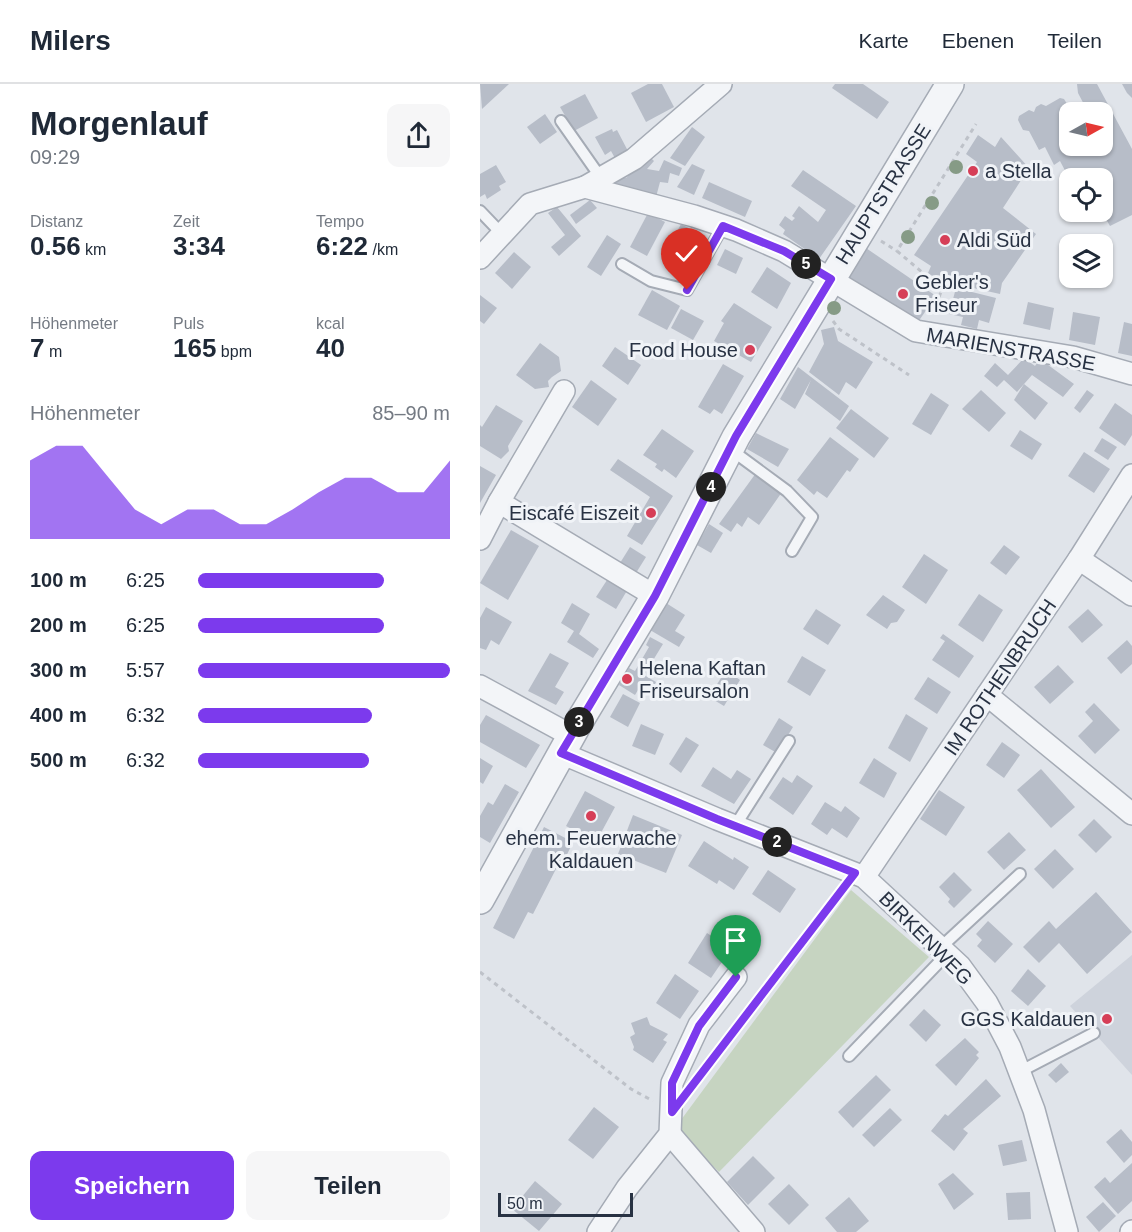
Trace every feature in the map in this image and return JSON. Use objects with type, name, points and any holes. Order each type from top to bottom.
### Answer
[{"type":"street","points":[[480,258],[530,204],[593,183],[634,159],[721,84]]},
{"type":"street","name":"HAUPTSTRASSE","points":[[480,900],[566,745],[655,596],[730,448],[816,302],[950,84]]},
{"type":"street","name":"MARIENSTRASSE","points":[[593,183],[723,226],[784,251],[916,332],[1073,357],[1132,374]]},
{"type":"street","points":[[480,539],[564,391]]},
{"type":"street","name":"IM ROTHENBRUCH","points":[[860,875],[987,695],[1079,559],[1132,475]]},
{"type":"street","points":[[499,502],[655,596]]},
{"type":"street","points":[[1079,559],[1132,596]]},
{"type":"street","name":"BIRKENWEG","points":[[480,686],[566,745],[735,826],[860,875],[960,966],[987,1003],[1019,1072],[1034,1110],[1067,1232]]},
{"type":"street","points":[[987,695],[1132,814]]},
{"type":"street","points":[[598,1232],[627,1188],[670,1134],[672,1083],[699,1026],[736,977]]},
{"type":"street","points":[[670,1134],[754,1232]]},
{"type":"lane","points":[[561,121],[593,183]]},
{"type":"lane","points":[[480,211],[502,234]]},
{"type":"lane","points":[[622,264],[651,281],[687,290],[723,226]]},
{"type":"lane","points":[[730,448],[786,491],[812,517],[792,551]]},
{"type":"lane","points":[[735,826],[789,741]]},
{"type":"lane","points":[[849,1056],[943,951],[1020,874]]},
{"type":"lane","points":[[1019,1072],[1094,1033]]},
{"type":"path","points":[[927,333],[942,288],[913,267],[897,251],[976,124]]},
{"type":"path","points":[[816,302],[839,330],[909,375]]},
{"type":"path","points":[[480,972],[631,1089],[672,1112],[860,875]]},
{"type":"shaded area","name":"GGS Kaldauen","points":[[1132,955],[1132,1075],[1070,1006]]},
{"type":"green space","points":[[851,890],[929,957],[719,1172],[675,1128]]},
{"type":"building","points":[[480,84],[509,84],[482,109]]},
{"type":"building","points":[[648,84],[662,84],[674,107],[646,122],[631,93]]},
{"type":"building","points":[[835,84],[863,84],[889,102],[877,119],[832,88]]},
{"type":"building","points":[[1077,84],[1097,84],[1107,102],[1083,102]]},
{"type":"building","points":[[1122,84],[1132,84],[1132,98],[1127,93]]},
{"type":"building","points":[[585,94],[598,118],[574,131],[560,107]]},
{"type":"building","points":[[1060,98],[1066,102],[1059,102],[1059,156],[1113,156],[1113,114],[1132,149],[1132,215],[1110,226],[1108,222],[1113,222],[1113,168],[1064,168],[1060,161],[1054,165],[1045,147],[1039,150],[1029,131],[1023,130],[1018,120],[1019,116],[1029,110],[1034,112],[1041,104],[1046,106]]},
{"type":"building","points":[[545,114],[557,132],[540,144],[527,127]]},
{"type":"building","points":[[692,127],[705,137],[685,166],[670,158]]},
{"type":"building","points":[[612,129],[613,132],[617,130],[629,153],[616,160],[611,151],[605,155],[595,137]]},
{"type":"building","points":[[978,135],[995,147],[1001,137],[1029,168],[1003,208],[1036,234],[1002,283],[1000,294],[951,283],[950,288],[928,273],[931,266],[914,255],[977,162],[966,154]]},
{"type":"building","points":[[649,156],[654,161],[647,169],[659,171],[664,160],[682,168],[679,176],[670,173],[668,183],[660,182],[656,197],[615,189],[618,176],[626,178]]},
{"type":"building","points":[[692,164],[705,170],[694,195],[677,187]]},
{"type":"building","points":[[496,165],[506,182],[499,186],[501,190],[487,199],[485,194],[480,197],[480,174]]},
{"type":"building","points":[[803,170],[856,206],[819,259],[783,234],[785,230],[779,225],[785,216],[792,221],[795,218],[792,216],[799,206],[818,222],[826,210],[791,186]]},
{"type":"building","points":[[709,182],[752,201],[745,217],[702,198]]},
{"type":"building","points":[[590,200],[597,208],[576,224],[570,215]]},
{"type":"building","points":[[557,207],[581,236],[559,256],[551,247],[565,235],[548,213]]},
{"type":"building","points":[[648,213],[665,222],[647,256],[630,247]]},
{"type":"building","points":[[681,224],[698,233],[680,267],[663,258]]},
{"type":"building","points":[[607,235],[621,244],[601,276],[587,267]]},
{"type":"building","points":[[863,246],[936,296],[918,322],[843,276]]},
{"type":"building","points":[[725,249],[743,258],[736,274],[717,265]]},
{"type":"building","points":[[514,252],[531,267],[512,289],[495,273]]},
{"type":"building","points":[[767,267],[791,283],[777,309],[751,292]]},
{"type":"building","points":[[956,288],[996,298],[989,323],[979,320],[977,329],[961,325],[963,317],[949,314]]},
{"type":"building","points":[[652,290],[680,306],[667,330],[638,315]]},
{"type":"building","points":[[480,295],[497,308],[484,324],[480,321]]},
{"type":"building","points":[[1028,302],[1054,308],[1050,330],[1023,324]]},
{"type":"building","points":[[734,303],[772,327],[751,362],[714,341],[724,323],[721,321]]},
{"type":"building","points":[[681,309],[704,321],[693,340],[671,328]]},
{"type":"building","points":[[1073,312],[1100,317],[1095,345],[1069,340]]},
{"type":"building","points":[[1124,322],[1132,324],[1132,356],[1118,353]]},
{"type":"building","points":[[834,327],[838,341],[873,362],[856,389],[846,382],[839,395],[809,372],[824,344],[821,330]]},
{"type":"building","points":[[540,343],[559,357],[561,371],[548,381],[549,387],[535,389],[516,375]]},
{"type":"building","points":[[615,347],[641,365],[628,385],[602,366]]},
{"type":"building","points":[[1024,358],[1035,366],[1040,359],[1074,384],[1063,397],[1032,375],[1017,392],[1004,380],[997,387],[984,376],[995,363],[1008,375]]},
{"type":"building","points":[[723,364],[744,376],[722,414],[714,409],[710,414],[698,407]]},
{"type":"building","points":[[798,367],[849,406],[840,421],[805,394],[811,380],[795,409],[780,399]]},
{"type":"building","points":[[591,380],[617,399],[598,426],[572,407]]},
{"type":"building","points":[[1024,384],[1048,403],[1035,420],[1014,400]]},
{"type":"building","points":[[981,390],[1006,413],[989,432],[962,409]]},
{"type":"building","points":[[1087,390],[1094,395],[1080,413],[1074,408]]},
{"type":"building","points":[[931,393],[949,405],[931,435],[912,424]]},
{"type":"building","points":[[1115,403],[1132,415],[1132,435],[1125,446],[1099,428]]},
{"type":"building","points":[[496,405],[523,421],[508,446],[509,451],[501,459],[480,446],[480,425],[482,427]]},
{"type":"building","points":[[851,409],[889,438],[874,458],[836,428]]},
{"type":"building","points":[[662,429],[694,451],[676,478],[664,469],[662,472],[655,467],[657,464],[643,455]]},
{"type":"building","points":[[1020,430],[1042,444],[1032,460],[1010,446]]},
{"type":"building","points":[[756,433],[789,449],[778,467],[747,449]]},
{"type":"building","points":[[830,437],[859,459],[850,472],[847,470],[827,498],[817,491],[814,495],[797,480]]},
{"type":"building","points":[[1102,438],[1117,447],[1108,460],[1094,451]]},
{"type":"building","points":[[1084,452],[1110,469],[1094,493],[1068,476]]},
{"type":"building","points":[[618,459],[673,496],[642,545],[627,536],[650,497],[610,470]]},
{"type":"building","points":[[480,466],[496,475],[480,503]]},
{"type":"building","points":[[756,473],[782,492],[759,525],[748,517],[742,527],[737,523],[731,532],[719,524]]},
{"type":"building","points":[[709,524],[723,533],[711,553],[697,545]]},
{"type":"building","points":[[511,530],[539,546],[508,600],[480,583]]},
{"type":"building","points":[[1004,545],[1020,557],[1006,575],[990,563]]},
{"type":"building","points":[[630,547],[646,557],[636,573],[620,563]]},
{"type":"building","points":[[924,554],[948,570],[926,604],[902,587]]},
{"type":"building","points":[[609,577],[628,589],[616,609],[596,597]]},
{"type":"building","points":[[979,594],[1003,610],[983,642],[958,625]]},
{"type":"building","points":[[883,595],[905,610],[897,622],[891,623],[887,629],[866,615]]},
{"type":"building","points":[[572,603],[590,614],[579,634],[599,649],[593,658],[567,642],[574,631],[561,623]]},
{"type":"building","points":[[666,603],[685,615],[675,631],[685,637],[679,647],[650,630]]},
{"type":"building","points":[[486,607],[512,622],[499,645],[491,640],[486,650],[480,648],[480,618]]},
{"type":"building","points":[[816,609],[841,625],[828,645],[803,629]]},
{"type":"building","points":[[1088,609],[1103,625],[1082,643],[1068,627]]},
{"type":"building","points":[[943,634],[974,656],[959,678],[932,660],[945,641],[940,638]]},
{"type":"building","points":[[650,637],[663,644],[644,675],[656,682],[651,691],[641,685],[635,695],[619,685],[629,668],[635,671],[649,647],[646,645]]},
{"type":"building","points":[[1127,640],[1132,646],[1132,664],[1121,674],[1107,658]]},
{"type":"building","points":[[550,653],[569,663],[555,687],[564,692],[556,705],[528,691]]},
{"type":"building","points":[[802,656],[826,670],[810,696],[787,682]]},
{"type":"building","points":[[1058,665],[1074,682],[1050,704],[1034,687]]},
{"type":"building","points":[[726,670],[740,680],[724,706],[709,697]]},
{"type":"building","points":[[928,677],[951,692],[937,714],[914,699]]},
{"type":"building","points":[[623,694],[640,703],[628,727],[610,717]]},
{"type":"building","points":[[1094,703],[1120,730],[1095,754],[1078,736],[1093,721],[1085,712]]},
{"type":"building","points":[[906,714],[928,728],[910,762],[888,748]]},
{"type":"building","points":[[486,715],[540,745],[526,768],[480,742],[480,725]]},
{"type":"building","points":[[779,718],[793,727],[777,753],[763,745]]},
{"type":"building","points":[[641,724],[664,734],[655,755],[632,746]]},
{"type":"building","points":[[686,737],[699,745],[681,773],[669,764]]},
{"type":"building","points":[[1002,742],[1020,755],[1004,778],[986,765]]},
{"type":"building","points":[[480,758],[493,766],[483,784],[480,782]]},
{"type":"building","points":[[874,758],[897,773],[884,798],[859,783]]},
{"type":"building","points":[[713,767],[731,779],[737,770],[751,779],[734,804],[701,786]]},
{"type":"building","points":[[1041,769],[1075,807],[1051,828],[1017,790]]},
{"type":"building","points":[[797,775],[813,786],[793,815],[769,798],[783,777],[792,783]]},
{"type":"building","points":[[505,784],[519,792],[490,843],[480,837],[480,816],[488,802],[493,805]]},
{"type":"building","points":[[939,790],[965,807],[946,836],[920,819]]},
{"type":"building","name":"ehem. Feuerwache Kaldauen","points":[[585,791],[615,807],[596,842],[566,826]]},
{"type":"building","points":[[825,802],[841,812],[845,806],[860,818],[847,838],[832,828],[827,835],[811,824]]},
{"type":"building","points":[[633,815],[682,835],[666,873],[618,854]]},
{"type":"building","points":[[1094,819],[1112,837],[1096,853],[1078,835]]},
{"type":"building","points":[[544,827],[573,842],[560,869],[557,867],[533,914],[528,912],[514,939],[493,928]]},
{"type":"building","points":[[1009,832],[1026,850],[1004,870],[987,852]]},
{"type":"building","points":[[704,841],[733,860],[734,857],[749,867],[734,890],[719,880],[717,884],[688,866]]},
{"type":"building","points":[[1055,849],[1074,869],[1053,889],[1034,869]]},
{"type":"building","points":[[768,870],[796,889],[780,913],[752,894]]},
{"type":"building","points":[[954,872],[972,890],[954,908],[948,902],[950,899],[939,887]]},
{"type":"building","points":[[1096,892],[1132,932],[1087,974],[1059,943],[1039,963],[1023,947],[1049,921],[1056,929]]},
{"type":"building","points":[[988,921],[1013,944],[995,963],[977,946],[982,940],[976,934]]},
{"type":"building","points":[[707,933],[731,949],[711,978],[688,963]]},
{"type":"building","points":[[1028,969],[1046,986],[1028,1006],[1011,991]]},
{"type":"building","points":[[675,974],[699,991],[680,1019],[656,1003]]},
{"type":"building","points":[[924,1009],[941,1025],[926,1042],[909,1025]]},
{"type":"building","points":[[647,1017],[650,1025],[668,1034],[663,1040],[667,1042],[653,1063],[633,1050],[630,1037],[635,1034],[631,1023]]},
{"type":"building","points":[[965,1038],[979,1052],[976,1055],[979,1058],[956,1086],[935,1065]]},
{"type":"building","points":[[1061,1063],[1069,1072],[1056,1083],[1048,1075]]},
{"type":"building","points":[[876,1075],[891,1090],[853,1128],[838,1112]]},
{"type":"building","points":[[986,1079],[1001,1096],[963,1129],[968,1133],[954,1151],[931,1131],[945,1114],[948,1116]]},
{"type":"building","points":[[594,1107],[619,1127],[593,1159],[568,1140]]},
{"type":"building","points":[[890,1108],[902,1120],[874,1147],[862,1135]]},
{"type":"building","points":[[1121,1129],[1132,1142],[1132,1155],[1124,1163],[1106,1142]]},
{"type":"building","points":[[1022,1140],[1027,1161],[1003,1166],[998,1145]]},
{"type":"building","points":[[753,1156],[775,1178],[748,1205],[727,1182]]},
{"type":"building","points":[[1132,1163],[1132,1201],[1118,1214],[1094,1187],[1105,1177],[1110,1183]]},
{"type":"building","points":[[953,1173],[974,1194],[954,1210],[938,1184]]},
{"type":"building","points":[[535,1181],[562,1204],[539,1231],[512,1209]]},
{"type":"building","points":[[789,1184],[809,1205],[789,1225],[768,1204]]},
{"type":"building","points":[[1030,1192],[1031,1219],[1008,1220],[1006,1193]]},
{"type":"building","points":[[849,1197],[869,1221],[856,1232],[837,1232],[825,1218]]},
{"type":"building","points":[[1103,1202],[1116,1216],[1099,1232],[1086,1217]]},
{"type":"place","name":"a Stella","points":[[973,171]]},
{"type":"place","name":"Aldi Süd","points":[[945,240]]},
{"type":"place","name":"Gebler's Friseur","points":[[903,294]]},
{"type":"place","name":"Food House","points":[[750,350]]},
{"type":"place","name":"Eiscafé Eiszeit","points":[[651,513]]},
{"type":"place","name":"Helena Kaftan Friseursalon","points":[[627,679]]},
{"type":"place","name":"ehem. Feuerwache Kaldauen","points":[[591,816]]},
{"type":"place","name":"GGS Kaldauen","points":[[1107,1019]]},
{"type":"route","points":[[687,290],[723,226],[784,251],[831,279],[736,436],[655,596],[561,753],[717,819],[855,873],[672,1112],[672,1083],[699,1026],[736,977]]}]
